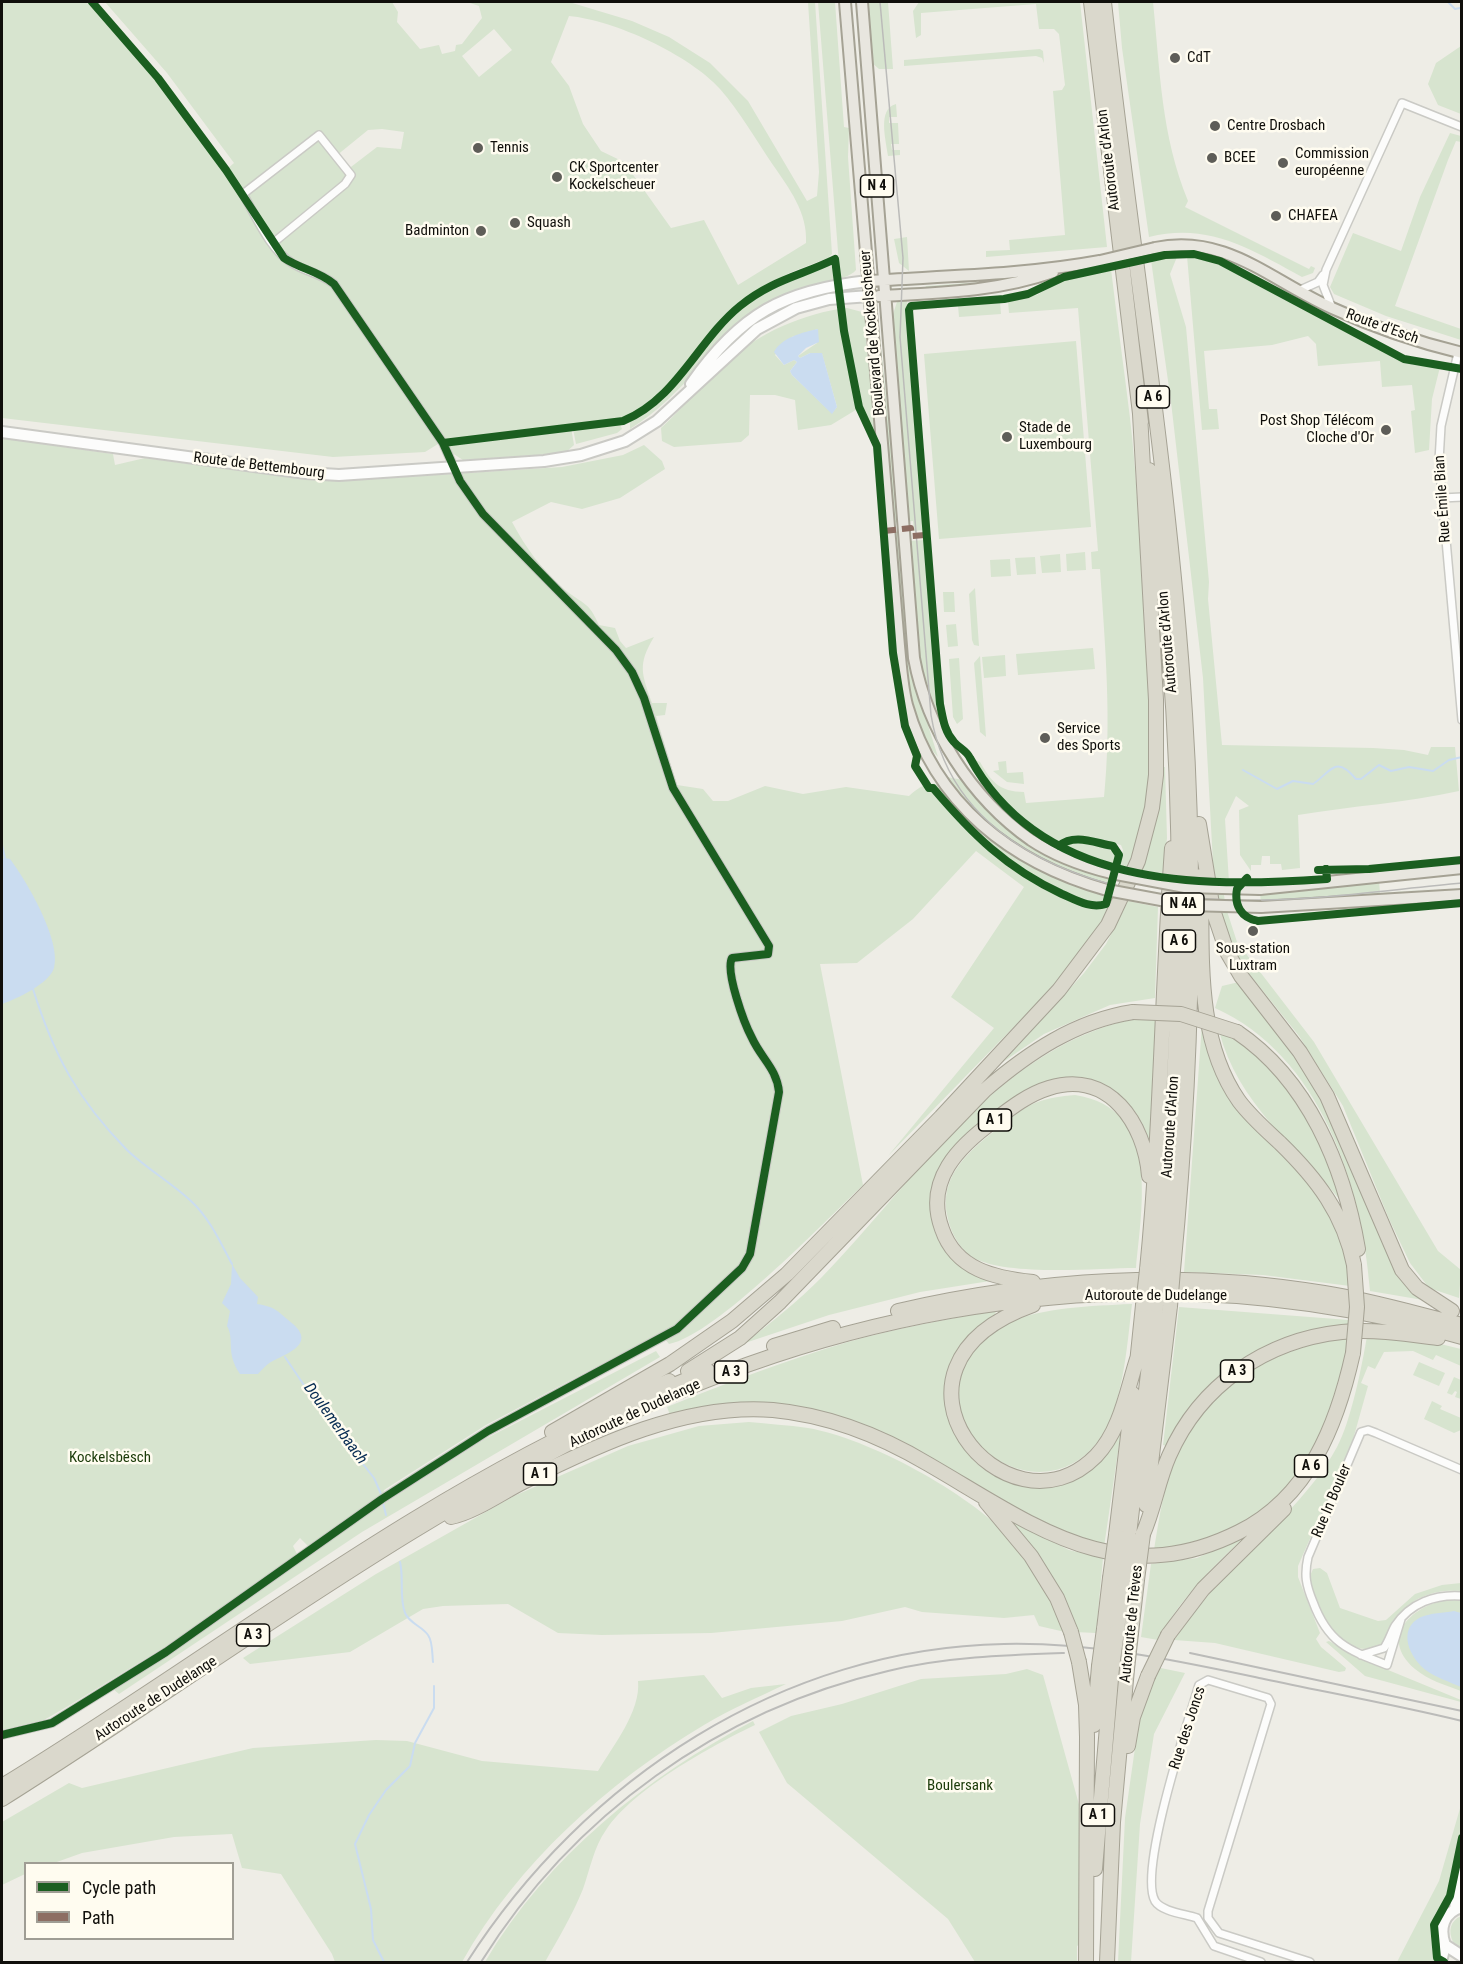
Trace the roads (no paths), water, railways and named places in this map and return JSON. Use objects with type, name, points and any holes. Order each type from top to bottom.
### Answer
[{"type":"highway","name":"Autoroute d'Arlon","points":[[1090,2],[1140,414],[1153,490],[1165,612],[1177,780],[1180,922],[1174,1094],[1160,1270],[1165,1286]]},
{"type":"highway","name":"Autoroute d'Arlon","points":[[1104,2],[1158,443],[1181,656],[1189,779],[1192,933],[1188,1083],[1160,1270]]},
{"type":"highway","name":"A 3","points":[[518,1459],[534,1441],[610,1400],[679,1358],[732,1320],[787,1274],[941,1117],[1051,998],[1108,925],[1124,897],[1141,853],[1152,808],[1156,775],[1156,700],[1140,414]]},
{"type":"highway","points":[[1151,1227],[1160,1106],[1166,919],[1172,849],[1165,612]]},
{"type":"highway","name":"A 6","points":[[1181,656],[1191,691],[1207,1011],[1217,1057],[1239,1101],[1298,1161],[1330,1200],[1341,1221],[1358,1266]]},
{"type":"highway","name":"A 6","points":[[1199,825],[1213,910],[1227,952],[1241,976],[1300,1052],[1327,1096],[1402,1270],[1417,1288],[1457,1312]]},
{"type":"highway","name":"A 3","points":[[600,1417],[704,1362],[740,1338],[827,1255],[985,1090],[1017,1063],[1072,1030],[1114,1015],[1133,1012],[1181,1014],[1237,1032],[1269,1057],[1307,1106],[1335,1165],[1347,1198],[1363,1309],[1344,1414],[1331,1447],[1309,1482],[1203,1589],[1168,1635],[1148,1676],[1133,1717],[1113,1822]]},
{"type":"highway","name":"A 1","points":[[1056,1290],[991,1275],[973,1268],[950,1246],[938,1214],[940,1181],[956,1153],[975,1134],[1032,1094],[1052,1087],[1074,1086],[1095,1089],[1111,1098],[1128,1112],[1143,1138],[1151,1227],[1160,1270],[1156,1305],[1138,1356],[1122,1535],[1124,1579],[1117,1631],[1106,1667],[1088,1805]]},
{"type":"highway","name":"Autoroute de Dudelange","points":[[2,1786],[374,1544],[518,1459],[600,1417],[680,1382],[799,1337],[938,1302],[1180,1280],[1282,1287],[1348,1297],[1461,1325]]},
{"type":"highway","name":"Autoroute de Trèves","points":[[1122,1535],[1156,1305],[1165,1286]]},
{"type":"highway","name":"A 3","points":[[1056,1290],[984,1329],[962,1353],[956,1369],[952,1387],[953,1408],[959,1429],[969,1447],[994,1469],[1021,1478],[1050,1479],[1073,1472],[1096,1456],[1111,1437],[1138,1356]]},
{"type":"highway","name":"Autoroute de Dudelange","points":[[2,1799],[319,1592],[433,1521],[604,1427],[652,1404],[766,1358],[861,1329],[925,1314],[1056,1290],[1236,1296],[1344,1309],[1461,1339]]},
{"type":"highway","name":"A 3","points":[[1348,1297],[1457,1312]]},
{"type":"highway","name":"Autoroute de Trèves","points":[[1107,1962],[1113,1822],[1127,1669],[1117,1631],[1124,1579],[1143,1534],[1156,1305]]},
{"type":"highway","name":"A 3","points":[[1143,1534],[1153,1511],[1168,1456],[1186,1423],[1221,1382],[1253,1360],[1295,1341],[1344,1332],[1401,1333],[1461,1339]]},
{"type":"highway","name":"A 6","points":[[982,1496],[1057,1538],[1099,1552],[1136,1556],[1164,1555],[1195,1550],[1219,1542],[1269,1512],[1292,1491],[1310,1468],[1324,1445],[1337,1413],[1356,1354]]},
{"type":"highway","name":"A 1","points":[[433,1521],[457,1516],[558,1465],[648,1429],[700,1414],[741,1410],[772,1410],[833,1421],[899,1448],[982,1496],[1031,1556],[1057,1598],[1071,1632],[1079,1662],[1086,1705],[1088,1805],[1086,1962]]},
{"type":"highway","name":"Autoroute de Trèves","points":[[1092,1962],[1106,1667]]},
{"type":"main road","name":"Boulevard de Kockelscheuer","points":[[845,2],[903,684],[919,739],[933,766],[956,798],[1000,841],[1057,874],[1107,890],[1188,905],[1261,907],[1461,895]]},
{"type":"main road","name":"Boulevard de Kockelscheuer","points":[[862,2],[914,658],[929,714],[954,756],[1004,818],[1032,840],[1085,866],[1111,873],[1185,887],[1260,889],[1461,868]]},
{"type":"main road","name":"Route d'Esch","points":[[868,281],[926,279],[1067,267],[1155,248],[1185,244],[1212,246],[1332,308],[1374,326],[1460,353]]},
{"type":"main road","name":"Route d'Esch","points":[[870,296],[1017,284],[1067,267]]},
{"type":"main road","name":"Route de Bettembourg","points":[[681,399],[714,355],[755,315],[805,291],[868,281]]},
{"type":"main road","name":"Route de Bettembourg","points":[[2,432],[306,473],[339,474],[544,461],[581,455],[632,438],[657,421],[757,329],[783,313],[829,299],[870,296]]},
{"type":"main road","points":[[1441,1962],[1445,1945],[1442,1929],[1444,1921],[1458,1908],[1461,1862]]},
{"type":"main road","points":[[1445,1945],[1461,1957],[1457,1962]]},
{"type":"street","points":[[1298,291],[1318,282],[1326,270],[1402,103],[1461,127]]},
{"type":"street","points":[[2,1735],[52,1723],[166,1652],[382,1500],[488,1431],[677,1329],[742,1268],[750,1254],[779,1092],[773,1070],[752,1038],[732,982],[729,964],[732,958],[740,955],[760,957],[768,954],[769,945],[673,788],[644,698],[632,672],[616,650],[495,529],[460,481],[455,466],[388,360],[334,284],[323,275],[294,265],[284,258],[273,243],[243,195],[319,135],[351,175],[345,184],[273,243]]},
{"type":"street","points":[[1326,270],[1323,285],[1332,308]]},
{"type":"street","name":"Rue Émile Bian","points":[[1460,353],[1447,395],[1439,442],[1442,498],[1459,651],[1461,720]]},
{"type":"street","points":[[1442,498],[1461,497]]},
{"type":"street","name":"Rue In Bouler","points":[[1361,1655],[1341,1645],[1328,1633],[1319,1617],[1304,1578],[1308,1557],[1361,1432],[1368,1430],[1376,1433],[1461,1470]]},
{"type":"street","points":[[1361,1655],[1384,1648],[1401,1619],[1427,1599],[1461,1596]]},
{"type":"street","points":[[1361,1655],[1387,1665],[1401,1619]]},
{"type":"street","name":"Rue des Joncs","points":[[1214,1946],[1197,1918],[1161,1907],[1156,1903],[1152,1892],[1157,1826],[1199,1685],[1208,1680],[1268,1698],[1271,1704],[1208,1911],[1208,1918],[1219,1933]]},
{"type":"street","points":[[1261,1962],[1214,1946],[1219,1933],[1310,1962]]},
{"type":"water","points":[[818,329],[819,342],[806,348],[798,356],[800,358],[810,353],[822,353],[837,407],[832,414],[792,375],[790,371],[797,362],[794,360],[784,365],[774,352],[787,339]]},
{"type":"water","points":[[2,859],[10,859],[25,881],[41,911],[53,943],[55,956],[54,968],[46,980],[23,995],[2,1004]]},
{"type":"water","points":[[232,1264],[240,1278],[258,1297],[257,1304],[273,1308],[300,1332],[300,1344],[295,1349],[268,1364],[258,1374],[240,1374],[231,1353],[227,1326],[230,1311],[222,1303],[231,1284]]},
{"type":"water","points":[[1454,1611],[1461,1613],[1461,1687],[1435,1676],[1421,1666],[1411,1652],[1407,1636],[1413,1622],[1421,1617]]},
{"type":"waterway","points":[[1448,2],[1455,9],[1460,8],[1462,11]]},
{"type":"waterway","points":[[1243,770],[1277,789],[1293,781],[1313,784],[1338,766],[1356,779],[1361,779],[1379,765],[1391,771],[1409,767],[1433,771],[1449,760],[1462,757]]},
{"type":"waterway","points":[[2,845],[5,858]]},
{"type":"waterway","points":[[33,989],[59,1056],[81,1095],[127,1150],[184,1195],[198,1209],[214,1231],[232,1264]]},
{"type":"waterway","name":"Doulemerbaach","points":[[285,1357],[322,1412],[374,1478],[381,1494]]},
{"type":"waterway","name":"Doulemerbaach","points":[[383,1503],[386,1515]]},
{"type":"waterway","name":"Doulemerbaach","points":[[400,1562],[402,1601],[405,1613],[430,1638],[433,1662]]},
{"type":"waterway","name":"Doulemerbaach","points":[[384,1962],[373,1940],[371,1909],[355,1844],[369,1815],[386,1790],[410,1766],[415,1743],[434,1708],[434,1686]]},
{"type":"tram line","points":[[880,2],[903,258],[900,337],[931,715],[945,763],[970,802],[1003,834],[1043,859],[1087,877],[1135,890],[1183,897],[1259,900],[1317,897],[1462,883]]},
{"type":"railway","points":[[467,1962],[515,1896],[569,1836],[630,1782],[696,1736],[768,1698],[843,1670],[922,1651],[1004,1644],[1070,1646],[1135,1654],[1199,1666],[1462,1721]]},
{"type":"railway","points":[[481,1962],[518,1909],[560,1860],[606,1816],[656,1776],[709,1741],[766,1712],[826,1689],[888,1671],[953,1660],[1064,1653]]},
{"type":"railway","points":[[1190,1653],[1462,1711]]},
{"type":"place","name":"CdT","points":[[1175,58]]},
{"type":"place","name":"Centre Drosbach","points":[[1215,126]]},
{"type":"place","name":"Tennis","points":[[478,148]]},
{"type":"place","name":"BCEE","points":[[1212,158]]},
{"type":"place","name":"Commission européenne","points":[[1283,163]]},
{"type":"place","name":"CK Sportcenter Kockelscheuer","points":[[557,177]]},
{"type":"place","name":"CHAFEA","points":[[1276,216]]},
{"type":"place","name":"Squash","points":[[515,223]]},
{"type":"place","name":"Badminton","points":[[481,231]]},
{"type":"place","name":"Post Shop Télécom Cloche d'Or","points":[[1386,430]]},
{"type":"place","name":"Stade de Luxembourg","points":[[1007,437]]},
{"type":"place","name":"Service des Sports","points":[[1045,738]]},
{"type":"place","name":"Sous-station Luxtram","points":[[1253,931]]},
{"type":"park label","name":"Kockelsbësch","points":[[110,1458]]},
{"type":"park label","name":"Boulersank","points":[[960,1786]]}]
